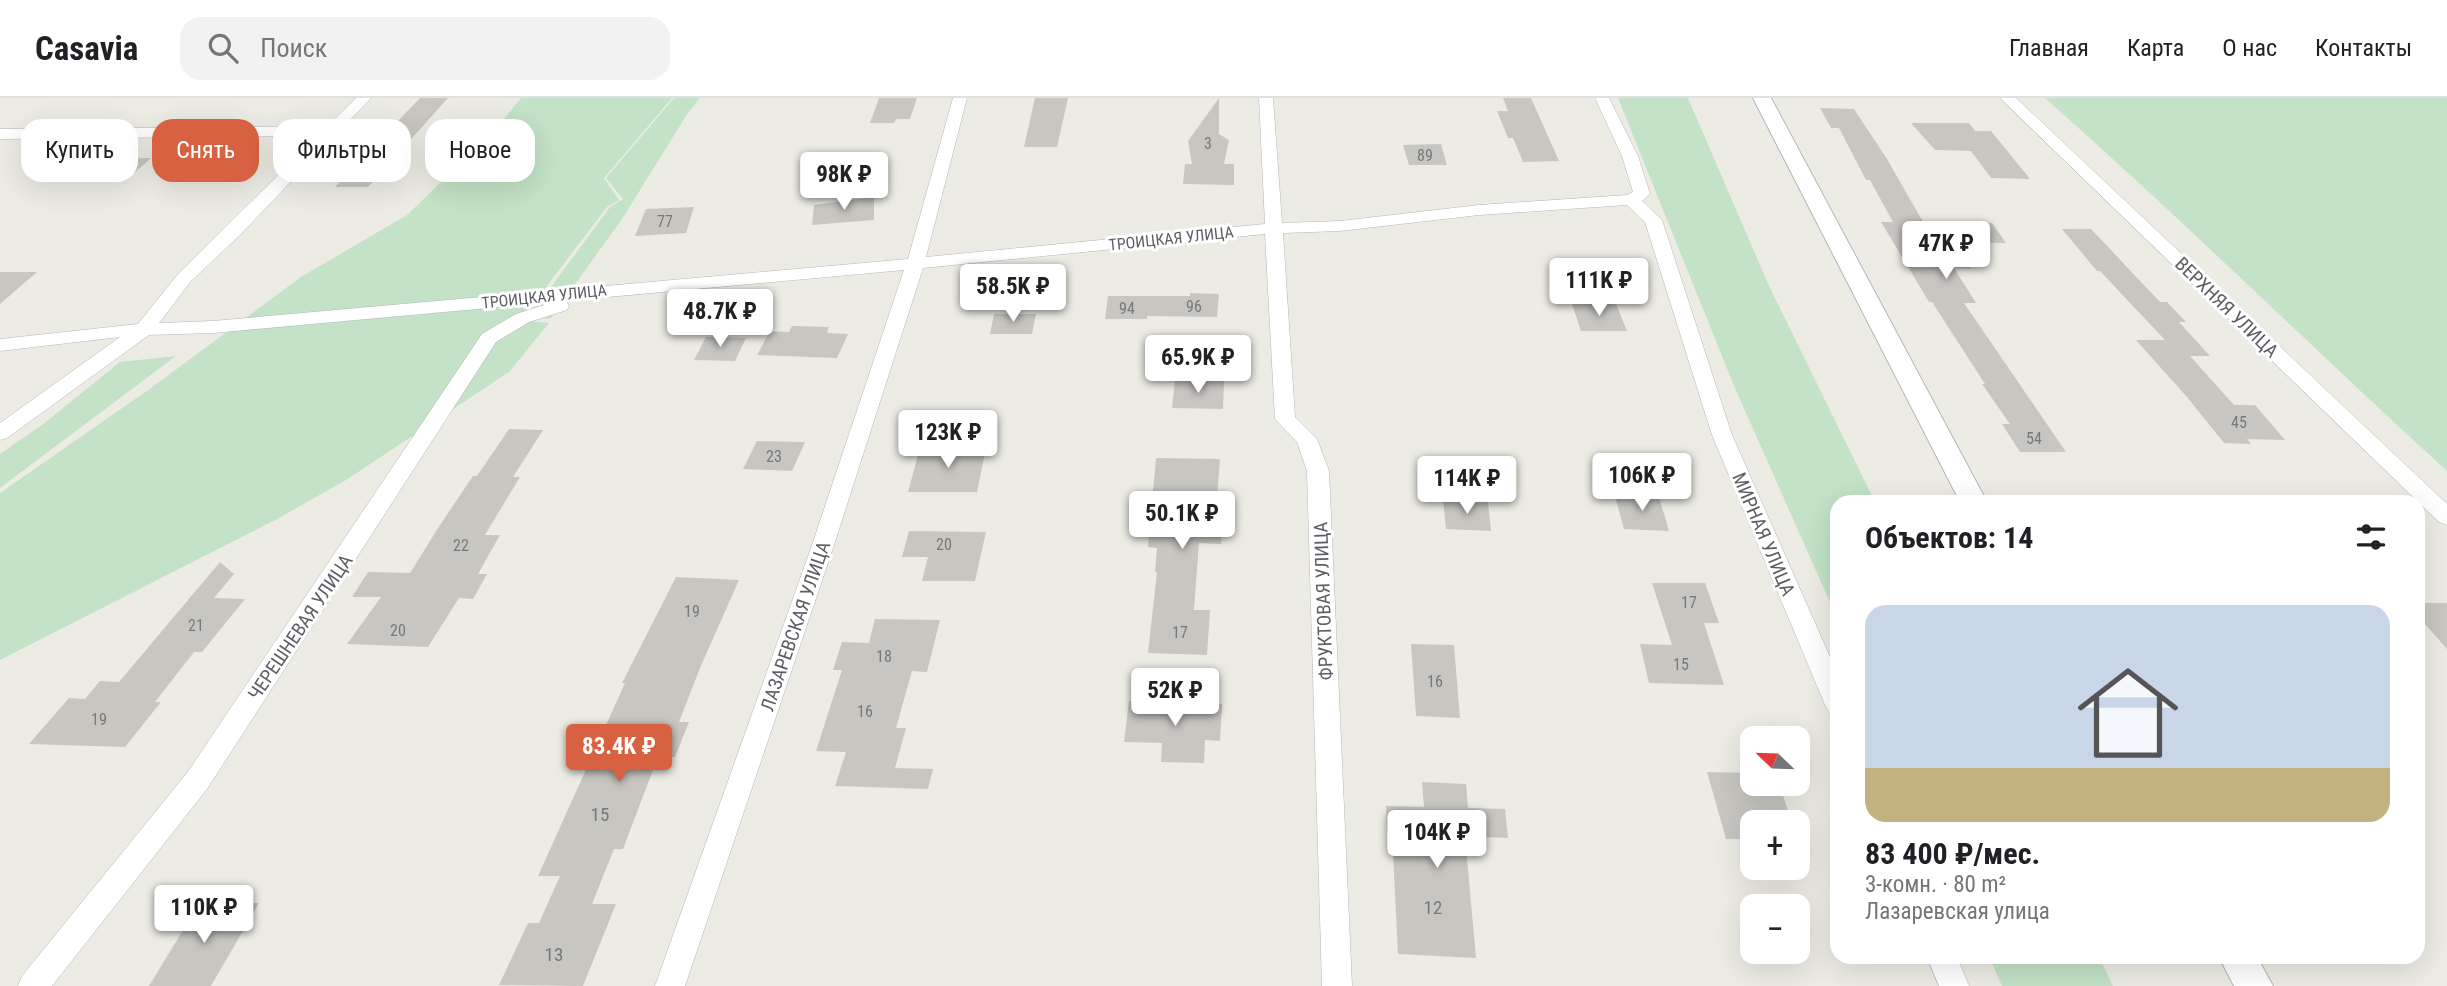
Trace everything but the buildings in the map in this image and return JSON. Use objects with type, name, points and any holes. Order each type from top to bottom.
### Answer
[{"type":"street","points":[[342,119],[364,98]]},
{"type":"street","name":"ЛАЗАРЕВСКАЯ УЛИЦА","points":[[670,986],[822,548],[915,264],[960,98]]},
{"type":"street","name":"ФРУКТОВАЯ УЛИЦА","points":[[1266,98],[1285,419],[1307,439],[1318,471],[1337,986]]},
{"type":"street","points":[[1602,98],[1630,156],[1642,194],[1631,200]]},
{"type":"street","points":[[1762,98],[1970,495]]},
{"type":"street","name":"ВЕРХНЯЯ УЛИЦА","points":[[2007,98],[2424,495]]},
{"type":"street","points":[[2,136],[273,132]]},
{"type":"street","points":[[0,433],[144,329],[185,277],[280,182]]},
{"type":"street","name":"ТРОИЦКАЯ УЛИЦА","points":[[0,345],[144,329],[226,326],[915,264],[1275,228],[1340,226],[1479,210],[1631,200]]},
{"type":"street","name":"МИРНАЯ УЛИЦА","points":[[1631,200],[1653,220],[1722,435],[1830,686]]},
{"type":"street","name":"ЧЕРЕШНЕВАЯ УЛИЦА","points":[[33,986],[197,781],[358,542],[489,338],[505,325],[532,313],[567,305],[579,293]]},
{"type":"street","name":"ВЕРХНЯЯ УЛИЦА","points":[[2425,496],[2447,517]]},
{"type":"street","points":[[1945,964],[1954,986]]},
{"type":"street","points":[[2241,964],[2254,986]]},
{"type":"green space","points":[[521,98],[672,98],[604,178],[619,200],[607,207],[521,320],[549,323],[509,372],[346,480],[277,519],[0,660],[0,493],[151,388],[301,277],[407,215],[441,182],[535,182],[535,119],[504,119]]},
{"type":"green space","points":[[674,98],[700,98],[622,219],[550,319],[529,317],[610,207],[623,199],[606,178]]},
{"type":"green space","points":[[1618,98],[1688,98],[1769,286],[1872,495],[1830,495],[1830,602],[1734,386]]},
{"type":"green space","points":[[2045,98],[2447,98],[2447,471],[2147,190]]},
{"type":"green space","points":[[176,356],[0,488],[0,454],[42,425],[120,362]]},
{"type":"green space","points":[[1992,964],[2102,964],[2113,986],[2002,986]]}]
